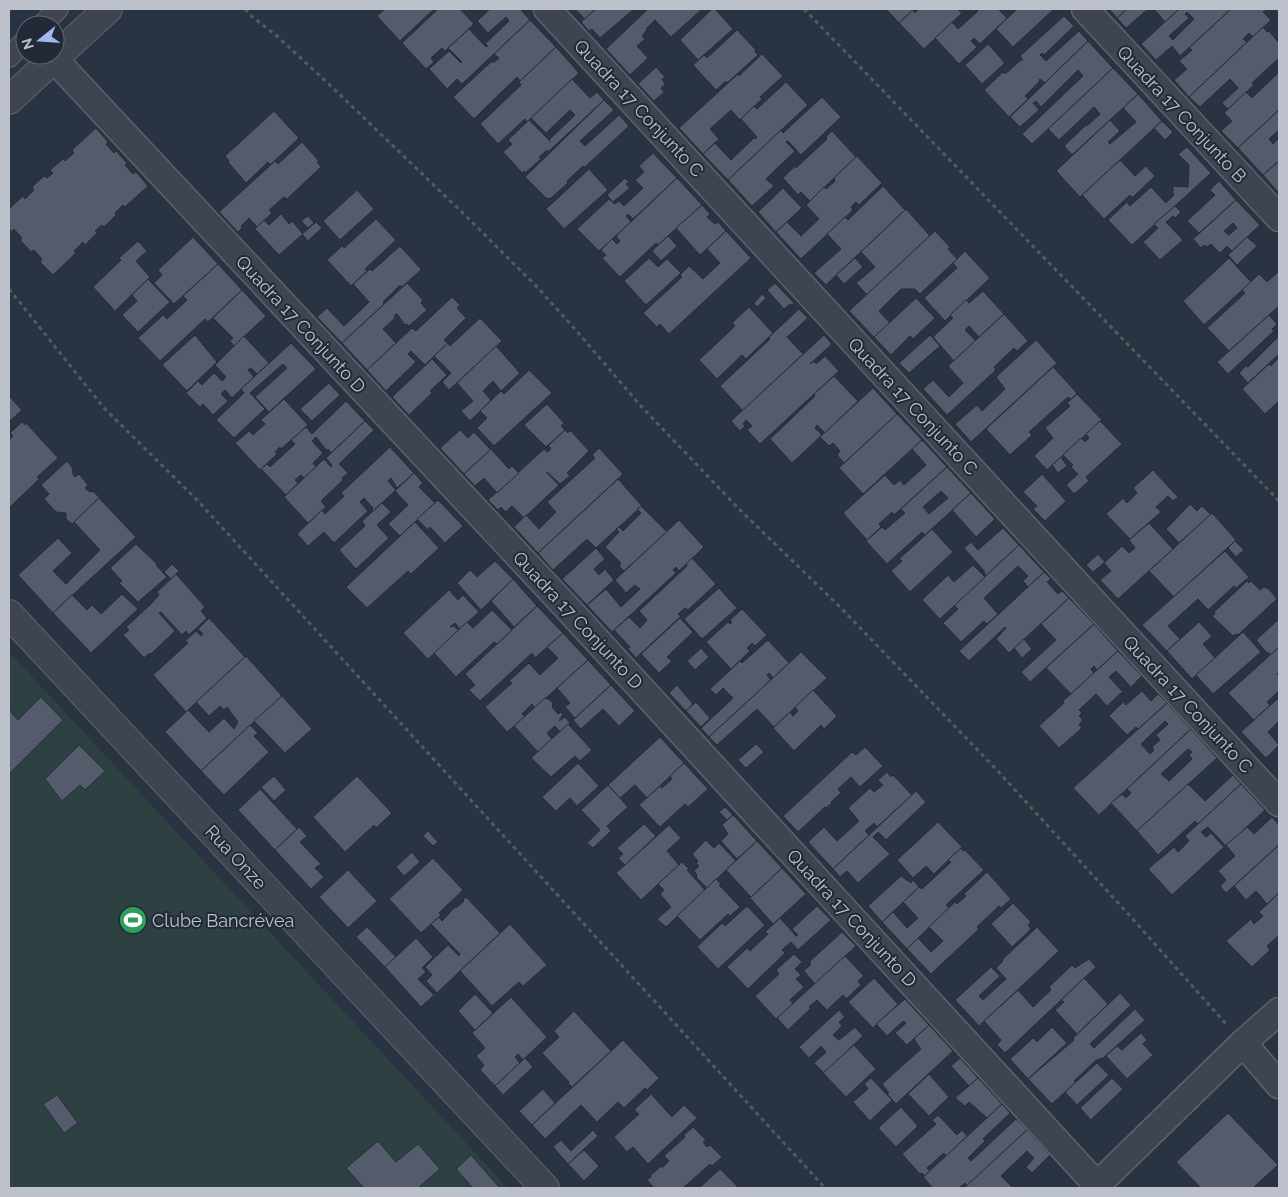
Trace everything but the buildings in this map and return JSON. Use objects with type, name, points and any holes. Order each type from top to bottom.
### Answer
[{"type":"street","points":[[65,49],[108,9]]},
{"type":"street","name":"Quadra 17 Conjunto C","points":[[547,9],[1279,803]]},
{"type":"street","name":"Quadra 17 Conjunto B","points":[[1085,9],[1279,218]]},
{"type":"street","points":[[9,100],[47,65]]},
{"type":"street","name":"Quadra 17 Conjunto D","points":[[60,65],[569,610],[1095,1187]]},
{"type":"street","name":"Rua Onze","points":[[9,614],[545,1188]]},
{"type":"street","points":[[1095,1187],[1279,1011]]},
{"type":"street","points":[[1243,1044],[1279,1085]]},
{"type":"path","points":[[245,9],[340,95],[539,289],[639,404],[719,488],[840,607],[995,768],[1243,1044]]},
{"type":"path","points":[[804,9],[1279,501]]},
{"type":"path","points":[[9,290],[104,408],[205,508],[825,1188]]},
{"type":"green space","name":"Clube Bancrévea","points":[[9,652],[508,1188],[9,1188]]},
{"type":"place","name":"Clube Bancrévea","points":[[133,920]]}]
